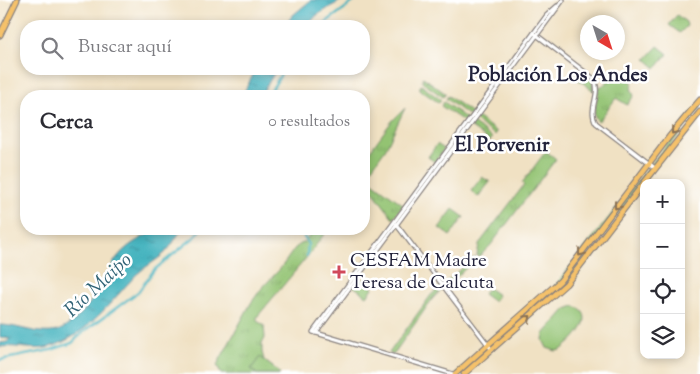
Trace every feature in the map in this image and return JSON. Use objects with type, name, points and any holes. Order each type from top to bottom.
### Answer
[{"type":"main road","points":[[0,35],[18,0]]},
{"type":"main road","points":[[454,374],[560,280],[649,163],[700,100]]},
{"type":"main road","points":[[647,179],[700,112]]},
{"type":"main road","points":[[464,374],[570,280],[640,188]]},
{"type":"street","points":[[454,374],[315,333],[535,34],[548,13],[563,0]]},
{"type":"street","points":[[535,34],[593,78],[597,88],[592,112],[595,122],[655,168]]},
{"type":"street","points":[[395,223],[492,350]]},
{"type":"green space","points":[[677,15],[686,22],[687,26],[680,33],[669,25]]},
{"type":"green space","points":[[658,46],[668,54],[656,68],[646,59]]},
{"type":"green space","points":[[617,68],[633,83],[631,88],[634,96],[627,105],[616,98],[598,122],[594,114],[599,87],[604,85]]},
{"type":"green space","points":[[578,69],[592,79],[594,91],[573,76]]},
{"type":"green space","points":[[423,77],[446,94],[443,97],[422,82]]},
{"type":"green space","points":[[421,85],[441,100],[439,103],[419,89]]},
{"type":"green space","points":[[448,96],[472,113],[469,116],[446,99]]},
{"type":"green space","points":[[444,102],[467,119],[465,122],[441,106]]},
{"type":"green space","points":[[700,102],[700,109],[644,179],[640,179],[640,185],[568,280],[463,374],[456,374],[553,288]]},
{"type":"green space","points":[[405,108],[386,148],[370,171],[370,151],[392,121]]},
{"type":"green space","points":[[477,117],[497,132],[495,135],[475,120]]},
{"type":"green space","points":[[473,123],[492,138],[490,141],[470,127]]},
{"type":"green space","points":[[437,144],[444,149],[435,162],[428,157]]},
{"type":"green space","points":[[546,151],[556,159],[490,246],[480,256],[477,256],[479,244],[524,185],[522,183]]},
{"type":"green space","points":[[482,177],[490,182],[478,197],[471,191]]},
{"type":"green space","points":[[370,180],[404,205],[393,218],[370,188]]},
{"type":"green space","points":[[453,209],[464,217],[450,236],[439,228]]},
{"type":"green space","points":[[310,235],[324,235],[257,317],[257,321],[264,325],[265,338],[262,344],[262,352],[264,360],[280,373],[221,374],[217,365],[251,303],[295,248]]},
{"type":"green space","points":[[475,257],[474,261],[433,298],[393,355],[389,353],[431,295]]},
{"type":"green space","points":[[359,277],[373,288],[367,296],[353,286]]},
{"type":"green space","points":[[488,288],[498,295],[494,302],[483,294]]},
{"type":"green space","points":[[574,306],[581,310],[585,316],[582,328],[572,341],[561,350],[556,351],[547,348],[543,340],[544,334],[566,309]]},
{"type":"green space","points":[[260,357],[280,373],[257,374],[251,369]]},
{"type":"water","points":[[311,0],[342,0],[317,15],[312,20],[289,20]]},
{"type":"water","points":[[253,75],[273,75],[264,90],[245,90]]},
{"type":"water","points":[[147,235],[178,235],[165,253],[137,274],[98,317],[76,335],[63,342],[44,348],[0,347],[0,343],[7,342],[10,339],[0,338],[0,325],[50,332],[64,328],[71,323],[95,295],[114,261],[132,244]]},
{"type":"waterway","points":[[329,20],[356,0]]},
{"type":"waterway","points":[[272,90],[280,75]]},
{"type":"waterway","points":[[0,360],[51,350],[72,343],[82,333],[138,292],[154,270],[197,235]]},
{"type":"waterway","points":[[304,237],[308,244],[307,256]]},
{"type":"place","name":"CESFAM Madre Teresa de Calcuta","points":[[339,272]]},
{"type":"district","name":"Población Los Andes","points":[[558,76]]},
{"type":"district","name":"El Porvenir","points":[[502,146]]},
{"type":"water label","name":"Río Maipo","points":[[99,286]]}]
